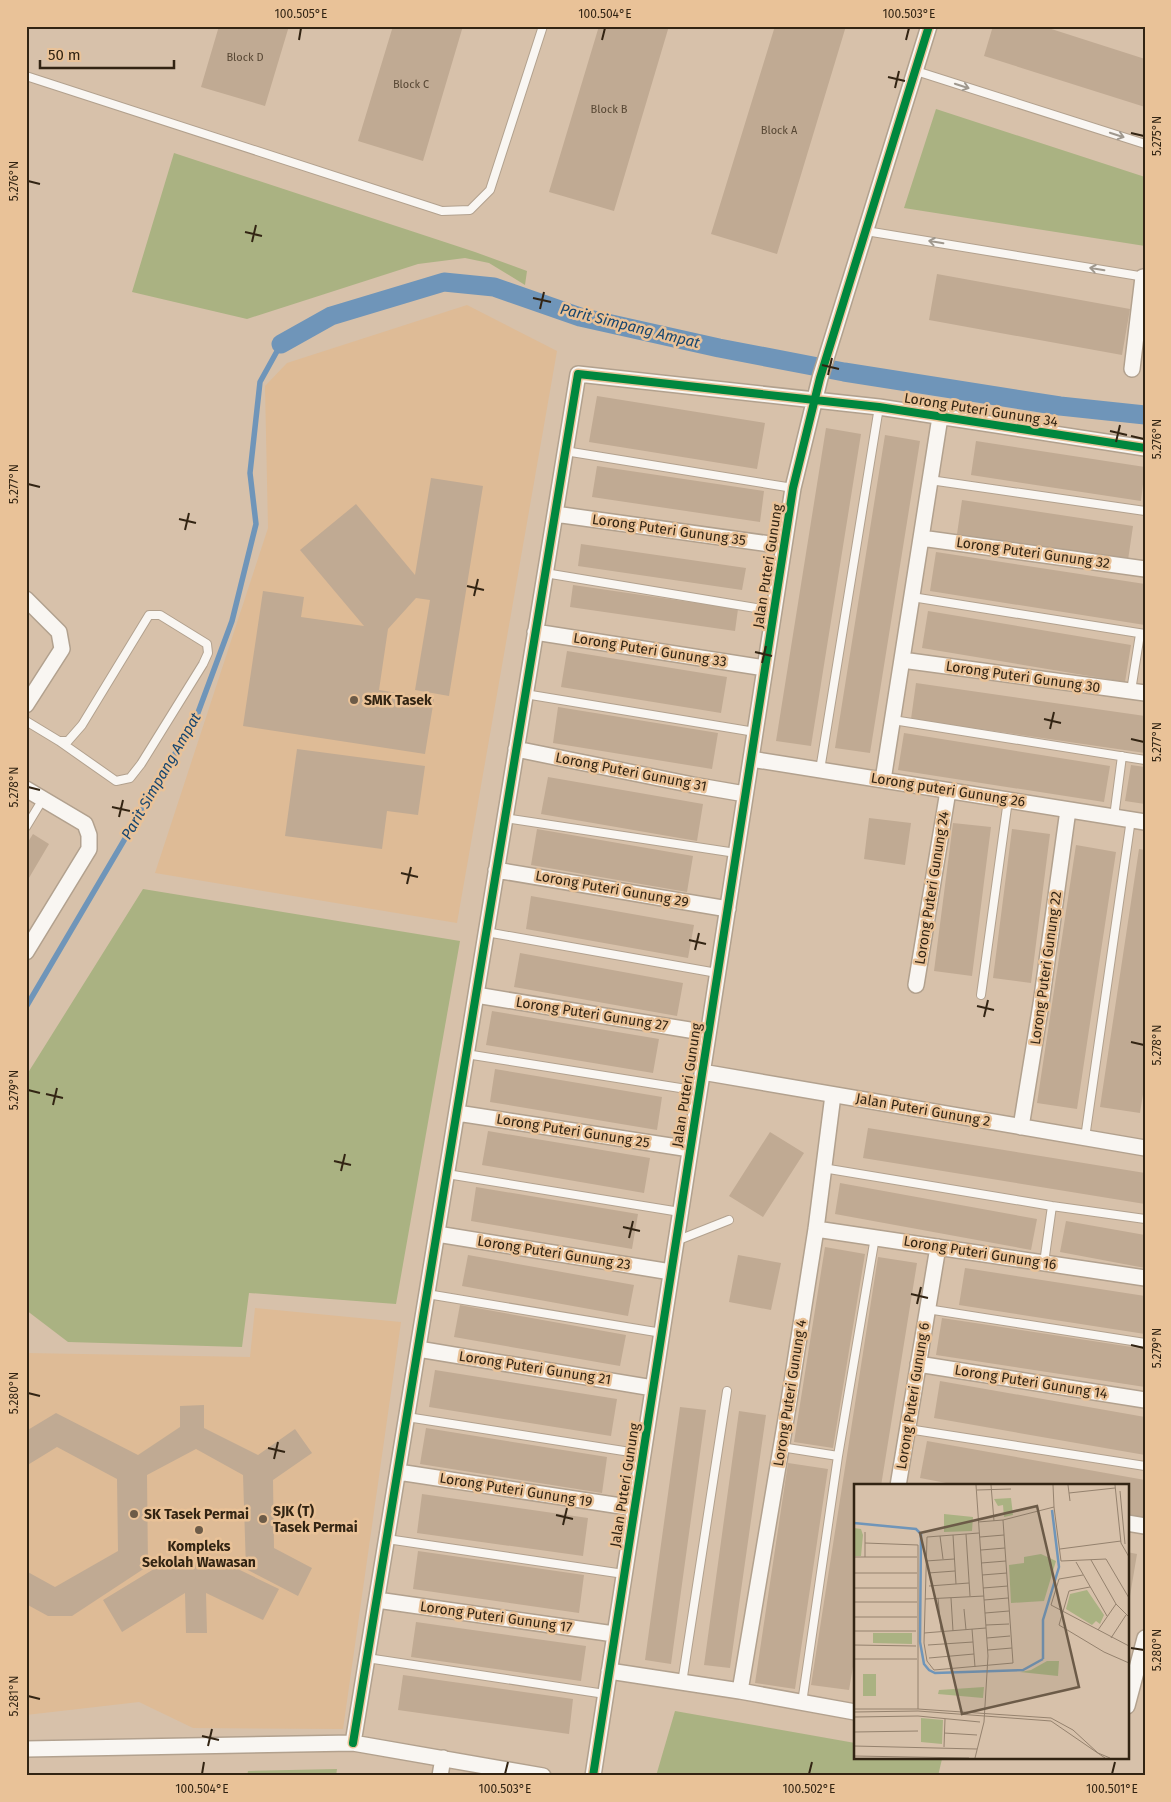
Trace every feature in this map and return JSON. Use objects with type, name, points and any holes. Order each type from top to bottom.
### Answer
[{"type":"street","name":"Jalan Puteri Gunung","points":[[593,1776],[793,488],[820,378],[929,26]]},
{"type":"street","points":[[1132,369],[1144,277]]},
{"type":"street","name":"Lorong Puteri Gunung 34","points":[[565,451],[578,374],[879,407],[1145,448]]},
{"type":"street","points":[[884,780],[940,417]]},
{"type":"street","points":[[354,1743],[565,451]]},
{"type":"street","name":"Lorong Puteri Gunung 35","points":[[554,514],[784,546]]},
{"type":"street","name":"Lorong Puteri Gunung 32","points":[[921,538],[1145,569]]},
{"type":"street","points":[[26,599],[59,632],[62,649],[27,703]]},
{"type":"street","name":"Lorong Puteri Gunung 33","points":[[535,632],[765,668]]},
{"type":"street","name":"Lorong Puteri Gunung 30","points":[[902,660],[1138,692]]},
{"type":"street","name":"Lorong Puteri Gunung 31","points":[[516,749],[745,794]]},
{"type":"street","name":"Lorong puteri Gunung 26","points":[[751,759],[1138,821]]},
{"type":"street","points":[[26,789],[86,824],[89,835],[89,849],[26,952]]},
{"type":"street","name":"Lorong Puteri Gunung 24","points":[[916,985],[948,790]]},
{"type":"street","name":"Lorong Puteri Gunung 22","points":[[1021,1127],[1041,1004],[1068,810]]},
{"type":"street","name":"Lorong Puteri Gunung 29","points":[[496,870],[728,909]]},
{"type":"street","name":"Lorong Puteri Gunung 27","points":[[476,994],[708,1033]]},
{"type":"street","name":"Jalan Puteri Gunung 2","points":[[702,1072],[1084,1138],[1144,1144]]},
{"type":"street","name":"Lorong Puteri Gunung 4","points":[[740,1691],[816,1229],[833,1095]]},
{"type":"street","name":"Lorong Puteri Gunung 25","points":[[457,1113],[690,1149]]},
{"type":"street","name":"Lorong Puteri Gunung 16","points":[[816,1229],[1145,1278]]},
{"type":"street","name":"Lorong Puteri Gunung 23","points":[[437,1234],[671,1272]]},
{"type":"street","name":"Lorong Puteri Gunung 6","points":[[898,1484],[938,1247]]},
{"type":"street","name":"Lorong Puteri Gunung 21","points":[[418,1349],[653,1388]]},
{"type":"street","name":"Lorong Puteri Gunung 14","points":[[918,1364],[1145,1400]]},
{"type":"street","name":"Lorong Puteri Gunung 19","points":[[398,1472],[634,1508]]},
{"type":"street","points":[[1128,1523],[1145,1526]]},
{"type":"street","name":"Lorong Puteri Gunung 17","points":[[377,1600],[614,1634]]},
{"type":"street","points":[[1128,1702],[1145,1638]]},
{"type":"street","points":[[608,1671],[740,1691],[854,1712]]},
{"type":"street","points":[[26,1749],[354,1743],[443,1758],[507,1773],[542,1776]]},
{"type":"street","points":[[440,1776],[443,1758]]},
{"type":"lane","points":[[26,76],[442,211],[470,210],[490,190],[543,26]]},
{"type":"lane","points":[[916,71],[1145,144]]},
{"type":"lane","points":[[866,231],[1144,277]]},
{"type":"lane","points":[[820,770],[879,407]]},
{"type":"lane","points":[[565,451],[793,488]]},
{"type":"lane","points":[[930,480],[1145,511]]},
{"type":"lane","points":[[545,573],[774,611]]},
{"type":"lane","points":[[912,597],[1142,634],[1138,692]]},
{"type":"lane","points":[[26,721],[60,741],[116,781],[130,778],[141,764],[203,664],[208,653],[207,644],[160,615],[149,615],[82,725],[68,741],[60,741]]},
{"type":"lane","points":[[525,694],[755,732]]},
{"type":"lane","points":[[893,720],[1145,760]]},
{"type":"lane","points":[[1114,817],[1122,756]]},
{"type":"lane","points":[[26,828],[43,799]]},
{"type":"lane","points":[[981,995],[1008,800]]},
{"type":"lane","points":[[505,818],[736,854]]},
{"type":"lane","points":[[1084,1138],[1138,821]]},
{"type":"lane","points":[[486,932],[718,973]]},
{"type":"lane","points":[[466,1054],[699,1091]]},
{"type":"lane","points":[[823,1168],[1052,1206],[1145,1219]]},
{"type":"lane","points":[[447,1174],[680,1212]]},
{"type":"lane","points":[[1044,1263],[1052,1206]]},
{"type":"lane","points":[[676,1241],[729,1220]]},
{"type":"lane","points":[[802,1703],[838,1456],[875,1237]]},
{"type":"lane","points":[[427,1294],[662,1333]]},
{"type":"lane","points":[[927,1309],[1145,1343]]},
{"type":"lane","points":[[682,1682],[727,1391]]},
{"type":"lane","points":[[407,1417],[643,1454]]},
{"type":"lane","points":[[908,1428],[1145,1466]]},
{"type":"lane","points":[[781,1447],[838,1456]]},
{"type":"lane","points":[[387,1538],[624,1574]]},
{"type":"lane","points":[[368,1658],[605,1694]]},
{"type":"shaded area","name":"SMK Tasek","points":[[467,305],[557,351],[457,923],[155,873],[268,528],[265,386],[287,363]]},
{"type":"shaded area","name":"Kompleks Sekolah Wawasan","points":[[255,1308],[401,1322],[343,1729],[193,1728],[139,1702],[26,1715],[26,1353],[250,1357]]},
{"type":"green space","points":[[936,109],[1145,177],[1145,246],[904,208]]},
{"type":"green space","points":[[174,153],[475,252],[527,271],[525,285],[489,263],[465,258],[418,264],[247,319],[132,292]]},
{"type":"green space","points":[[143,889],[460,941],[396,1304],[249,1293],[242,1347],[68,1342],[26,1310],[26,1076]]},
{"type":"green space","points":[[675,1711],[854,1743],[854,1760],[942,1760],[938,1776],[656,1776]]},
{"type":"green space","points":[[337,1769],[336,1776],[247,1776],[248,1771]]},
{"type":"building","points":[[219,26],[289,26],[265,106],[201,87]]},
{"type":"building","points":[[393,26],[463,26],[423,161],[358,141]]},
{"type":"building","points":[[599,26],[669,26],[614,211],[549,192]]},
{"type":"building","points":[[775,26],[846,26],[777,254],[711,234]]},
{"type":"building","points":[[993,26],[1042,26],[1145,59],[1145,107],[984,56]]},
{"type":"building","points":[[937,274],[1130,309],[1122,355],[929,320]]},
{"type":"building","points":[[597,396],[765,423],[757,469],[589,442]]},
{"type":"building","points":[[826,428],[861,434],[811,746],[776,741]]},
{"type":"building","points":[[885,435],[920,441],[870,753],[835,748]]},
{"type":"building","points":[[976,441],[1145,467],[1141,501],[971,475]]},
{"type":"building","points":[[597,466],[764,491],[760,522],[592,497]]},
{"type":"building","points":[[431,478],[483,486],[449,696],[415,690],[430,600],[416,598],[388,629],[379,690],[434,699],[425,754],[243,726],[263,591],[304,597],[301,617],[364,626],[300,550],[356,504],[415,575]]},
{"type":"building","points":[[962,500],[1133,526],[1128,560],[957,534]]},
{"type":"building","points":[[581,544],[746,568],[742,590],[578,566]]},
{"type":"building","points":[[936,552],[1145,584],[1145,625],[930,591]]},
{"type":"building","points":[[573,585],[738,609],[735,631],[570,607]]},
{"type":"building","points":[[928,611],[1131,645],[1125,682],[922,648]]},
{"type":"building","points":[[567,651],[727,677],[721,713],[561,687]]},
{"type":"building","points":[[916,683],[1145,716],[1145,753],[911,719]]},
{"type":"building","points":[[558,707],[718,733],[712,769],[553,743]]},
{"type":"building","points":[[904,733],[1110,766],[1104,802],[898,770]]},
{"type":"building","points":[[297,749],[425,766],[418,815],[387,811],[382,849],[285,836]]},
{"type":"building","points":[[1131,765],[1145,767],[1145,804],[1125,801]]},
{"type":"building","points":[[548,777],[703,804],[697,841],[541,814]]},
{"type":"building","points":[[869,818],[911,823],[905,865],[864,859]]},
{"type":"building","points":[[953,823],[991,827],[972,976],[934,971]]},
{"type":"building","points":[[537,829],[693,856],[687,892],[531,865]]},
{"type":"building","points":[[1012,829],[1050,834],[1031,983],[993,978]]},
{"type":"building","points":[[33,834],[49,844],[26,883],[26,845]]},
{"type":"building","points":[[1076,845],[1116,852],[1077,1109],[1037,1103]]},
{"type":"building","points":[[1139,849],[1145,850],[1145,1082],[1140,1113],[1100,1107]]},
{"type":"building","points":[[531,896],[694,925],[688,958],[526,929]]},
{"type":"building","points":[[520,953],[683,983],[677,1016],[514,987]]},
{"type":"building","points":[[492,1011],[659,1039],[653,1073],[486,1045]]},
{"type":"building","points":[[495,1069],[662,1097],[657,1130],[490,1102]]},
{"type":"building","points":[[868,1128],[1145,1173],[1145,1204],[863,1158]]},
{"type":"building","points":[[488,1131],[650,1158],[644,1193],[482,1165]]},
{"type":"building","points":[[770,1132],[804,1153],[763,1217],[729,1196]]},
{"type":"building","points":[[840,1183],[1037,1219],[1031,1250],[835,1214]]},
{"type":"building","points":[[476,1187],[638,1214],[632,1249],[471,1221]]},
{"type":"building","points":[[1066,1221],[1145,1235],[1145,1268],[1060,1252]]},
{"type":"building","points":[[825,1247],[865,1254],[833,1448],[794,1442]]},
{"type":"building","points":[[468,1255],[634,1285],[628,1316],[462,1286]]},
{"type":"building","points":[[738,1255],[781,1263],[771,1310],[729,1302]]},
{"type":"building","points":[[878,1257],[917,1263],[881,1484],[854,1484],[854,1661],[849,1690],[811,1685]]},
{"type":"building","points":[[965,1268],[1145,1296],[1145,1334],[959,1305]]},
{"type":"building","points":[[460,1305],[626,1335],[620,1366],[454,1337]]},
{"type":"building","points":[[942,1318],[1145,1349],[1145,1387],[936,1355]]},
{"type":"building","points":[[435,1370],[617,1399],[611,1436],[429,1407]]},
{"type":"building","points":[[940,1381],[1145,1417],[1145,1455],[934,1418]]},
{"type":"building","points":[[204,1405],[204,1428],[258,1455],[295,1429],[312,1453],[273,1480],[274,1548],[312,1568],[298,1596],[246,1569],[243,1475],[196,1449],[147,1475],[148,1566],[72,1616],[48,1616],[26,1604],[26,1571],[55,1587],[118,1551],[117,1479],[57,1447],[26,1466],[26,1431],[56,1413],[138,1455],[180,1427],[180,1406]]},
{"type":"building","points":[[680,1407],[706,1410],[671,1664],[645,1660]]},
{"type":"building","points":[[739,1411],[766,1415],[730,1668],[704,1665]]},
{"type":"building","points":[[426,1428],[607,1457],[602,1493],[420,1464]]},
{"type":"building","points":[[927,1441],[1145,1480],[1145,1518],[1128,1515],[1128,1484],[952,1484],[920,1478]]},
{"type":"building","points":[[788,1463],[828,1469],[795,1689],[755,1683]]},
{"type":"building","points":[[422,1494],[588,1518],[583,1556],[417,1533]]},
{"type":"building","points":[[418,1551],[584,1575],[579,1613],[413,1589]]},
{"type":"building","points":[[1128,1552],[1137,1554],[1128,1608]]},
{"type":"building","points":[[213,1557],[279,1589],[263,1620],[206,1593],[207,1633],[186,1633],[185,1593],[122,1632],[103,1600],[172,1558]]},
{"type":"building","points":[[416,1622],[586,1646],[581,1681],[411,1657]]},
{"type":"building","points":[[403,1675],[573,1699],[569,1734],[398,1710]]},
{"type":"waterway","name":"Parit Simpang Ampat","points":[[281,344],[331,316],[444,282],[494,287],[580,317],[719,348],[844,372],[1060,406],[1145,415]]},
{"type":"waterway","name":"Parit Simpang Ampat","points":[[26,1007],[196,718],[232,621],[256,524],[250,473],[260,382],[281,344]]},
{"type":"cycle path","points":[[593,1776],[793,488],[820,378],[929,26]]},
{"type":"cycle path","points":[[353,1743],[578,374],[879,407],[1145,448]]},
{"type":"place","name":"SMK Tasek","points":[[354,700]]},
{"type":"place","name":"SK Tasek Permai","points":[[134,1514]]},
{"type":"place","name":"SJK (T) Tasek Permai","points":[[263,1519]]},
{"type":"place","name":"Kompleks Sekolah Wawasan","points":[[199,1530]]}]
